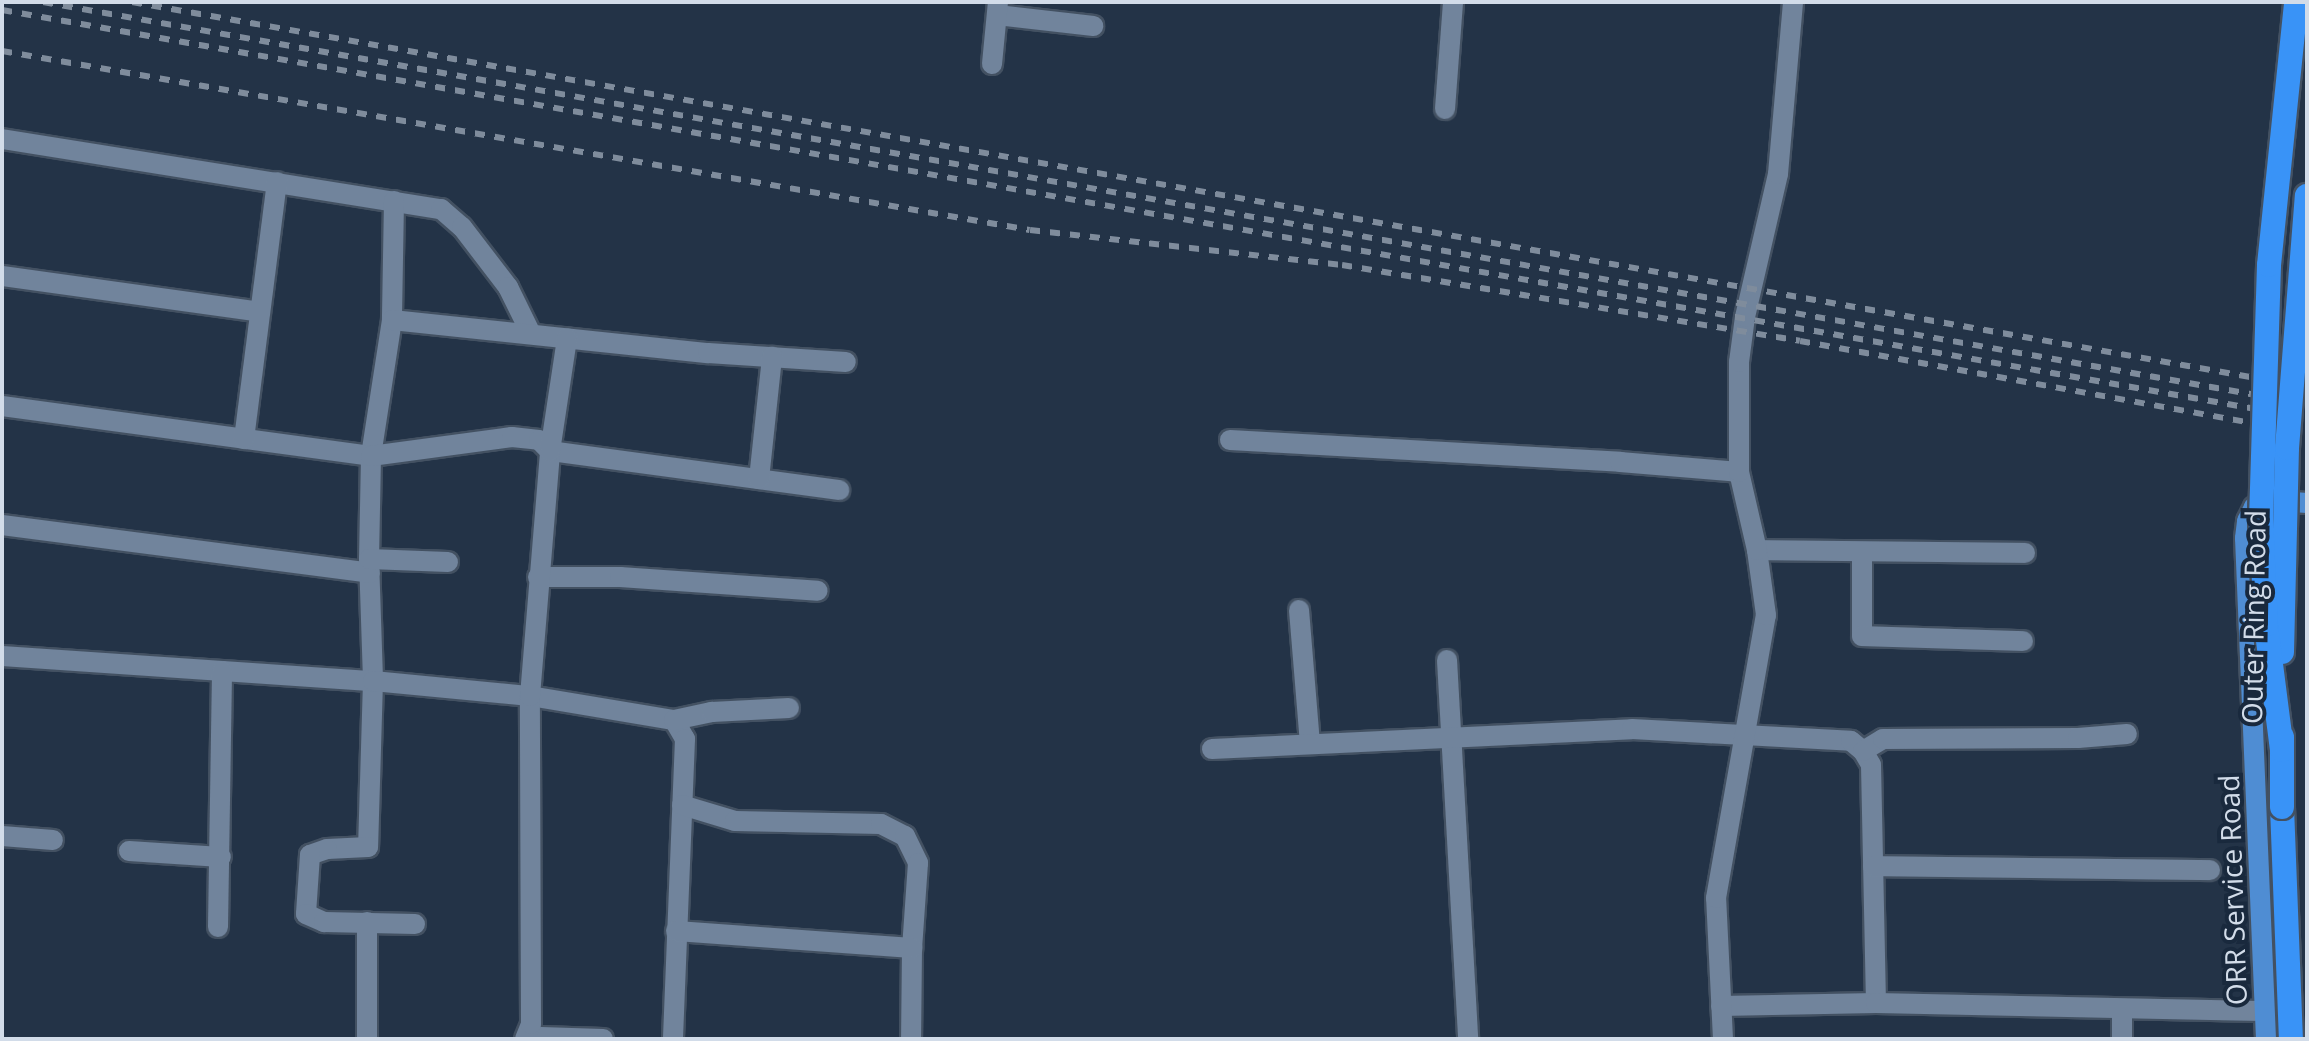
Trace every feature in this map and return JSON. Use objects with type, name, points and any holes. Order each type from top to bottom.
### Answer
[{"type":"highway","points":[[2282,750],[2266,625],[2261,520],[2269,265],[2296,2]]},
{"type":"highway","name":"Outer Ring Road","points":[[2291,1039],[2282,750],[2284,509],[2293,348],[2307,196]]},
{"type":"main road","name":"ORR Service Road","points":[[2266,1039],[2245,538],[2247,521],[2254,507],[2267,500],[2307,503]]},
{"type":"street","points":[[1445,109],[1453,2]]},
{"type":"street","points":[[1723,1039],[1716,898],[1766,615],[1757,550],[1739,472],[1739,362],[1751,288],[1778,174],[1793,2]]},
{"type":"street","points":[[992,64],[997,8],[1093,26]]},
{"type":"street","points":[[2,139],[441,209],[462,227],[508,287],[531,334]]},
{"type":"street","points":[[244,439],[277,182]]},
{"type":"street","points":[[394,201],[392,320],[371,456],[373,681],[368,847],[327,849],[310,855],[306,914],[324,922],[415,924]]},
{"type":"street","points":[[2,276],[260,312]]},
{"type":"street","points":[[392,320],[846,362]]},
{"type":"street","points":[[567,338],[550,451],[530,696],[531,1024],[533,1038],[603,1039]]},
{"type":"street","points":[[759,479],[772,357]]},
{"type":"street","points":[[2,406],[371,456],[512,437],[539,440],[550,451],[839,490]]},
{"type":"street","points":[[1230,440],[1620,462],[1739,472]]},
{"type":"street","points":[[2,525],[370,566],[448,562]]},
{"type":"street","points":[[1757,550],[2025,553]]},
{"type":"street","points":[[1862,552],[1862,636],[2023,641]]},
{"type":"street","points":[[538,577],[620,577],[818,591]]},
{"type":"street","points":[[1299,610],[1310,744]]},
{"type":"street","points":[[2,656],[373,681],[530,696],[674,720],[712,712],[789,708]]},
{"type":"street","points":[[1447,660],[1468,1039]]},
{"type":"street","points":[[218,927],[222,671]]},
{"type":"street","points":[[673,1039],[685,739],[674,720]]},
{"type":"street","points":[[1212,749],[1632,729],[1851,741],[1863,751],[1871,765],[1876,1003]]},
{"type":"street","points":[[1863,751],[1883,739],[2078,738],[2127,734]]},
{"type":"street","points":[[682,805],[735,821],[881,824],[905,836],[918,863],[912,948],[911,1039]]},
{"type":"street","points":[[2,836],[53,840]]},
{"type":"street","points":[[129,851],[221,857]]},
{"type":"street","points":[[1873,866],[2210,870]]},
{"type":"street","points":[[367,922],[367,1039]]},
{"type":"street","points":[[676,931],[912,948]]},
{"type":"street","points":[[1721,1006],[1876,1003],[2263,1011]]},
{"type":"street","points":[[2122,1009],[2122,1039]]},
{"type":"railway","points":[[43,2],[2307,404]]},
{"type":"railway","points":[[132,2],[2307,387]]},
{"type":"railway","points":[[2,10],[2307,418]]},
{"type":"railway","points":[[2,51],[1030,230],[1342,265],[1800,341],[2307,433]]}]
